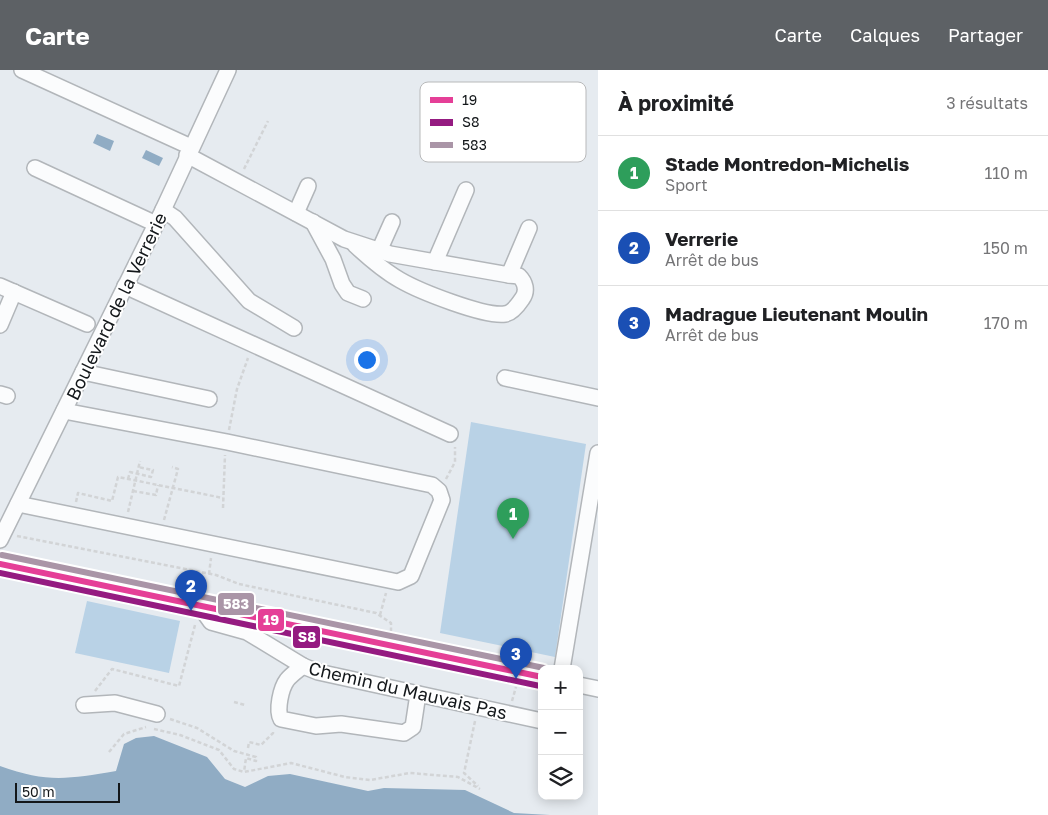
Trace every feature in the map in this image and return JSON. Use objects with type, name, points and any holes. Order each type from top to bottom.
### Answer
[{"type":"street","points":[[22,70],[189,151],[238,182],[350,241],[379,251],[519,276],[524,282],[525,295],[517,306],[507,314],[495,314],[459,305],[401,281],[369,258],[350,241]]},
{"type":"street","name":"Boulevard de la Verrerie","points":[[2,536],[163,210],[228,70]]},
{"type":"street","points":[[35,168],[156,224]]},
{"type":"street","points":[[296,213],[308,186]]},
{"type":"street","points":[[435,262],[466,190]]},
{"type":"street","points":[[163,210],[176,218],[249,301],[294,328]]},
{"type":"street","points":[[313,222],[333,259],[342,284],[348,293],[363,299]]},
{"type":"street","points":[[379,251],[392,222]]},
{"type":"street","points":[[509,275],[529,228]]},
{"type":"street","points":[[125,286],[450,434]]},
{"type":"street","points":[[0,325],[7,289],[87,324]]},
{"type":"street","points":[[83,372],[209,399]]},
{"type":"street","points":[[505,378],[592,396]]},
{"type":"street","points":[[18,504],[398,582],[411,576],[442,500],[439,491],[432,485],[227,442],[64,411]]},
{"type":"street","points":[[563,665],[598,453]]},
{"type":"street","points":[[0,564],[538,676]]},
{"type":"street","name":"Chemin du Mauvais Pas","points":[[204,605],[206,615],[211,622],[247,632],[303,666],[318,672],[538,720]]},
{"type":"street","points":[[303,666],[287,680],[282,689],[278,714],[281,719],[316,726],[342,724],[404,733],[413,727],[418,694]]},
{"type":"street","points":[[583,686],[598,689]]},
{"type":"street","points":[[84,705],[115,703],[157,714]]},
{"type":"path","points":[[238,182],[268,121]]},
{"type":"path","points":[[223,508],[224,466],[227,442],[237,389],[253,345]]},
{"type":"path","points":[[439,491],[455,462],[455,445],[450,434]]},
{"type":"path","points":[[125,526],[140,461]]},
{"type":"path","points":[[128,479],[130,472],[152,477],[154,470],[138,467]]},
{"type":"path","points":[[160,533],[178,469],[172,468]]},
{"type":"path","points":[[74,515],[78,493],[112,501],[118,477],[223,498]]},
{"type":"path","points":[[133,491],[156,495],[158,485]]},
{"type":"path","points":[[2,536],[216,575],[239,584],[376,613],[391,624],[391,644]]},
{"type":"path","points":[[380,616],[389,581]]},
{"type":"path","points":[[84,705],[112,669],[179,686],[204,605]]},
{"type":"path","points":[[234,702],[245,705]]},
{"type":"path","points":[[109,752],[124,734],[146,727],[180,735],[219,750],[234,770],[244,772],[291,762],[345,777],[370,780],[410,774],[458,777],[480,789],[464,773],[478,707]]},
{"type":"path","points":[[157,714],[197,728],[234,751],[256,757],[256,761],[246,758],[244,772]]},
{"type":"path","points":[[248,748],[249,742],[261,745],[273,733],[274,722],[278,714]]},
{"type":"shaded area","points":[[97,134],[114,141],[110,151],[93,143]]},
{"type":"shaded area","points":[[146,150],[163,158],[159,166],[142,158]]},
{"type":"shaded area","points":[[471,422],[586,444],[555,657],[440,633]]},
{"type":"shaded area","points":[[87,601],[180,621],[169,673],[75,653]]},
{"type":"shaded area","points":[[154,736],[207,757],[225,779],[245,787],[268,776],[290,774],[368,791],[384,788],[465,790],[514,813],[550,815],[0,815],[0,766],[31,775],[58,778],[116,771],[124,744],[136,738]]},
{"type":"transit line","name":"583","points":[[2,555],[538,667]]},
{"type":"transit line","name":"19","points":[[0,564],[538,676]]},
{"type":"transit line","name":"S8","points":[[0,573],[538,686]]},
{"type":"place","name":"Stade Montredon-Michelis","points":[[513,539]]},
{"type":"place","name":"Verrerie","points":[[191,611]]},
{"type":"place","name":"Madrague Lieutenant Moulin","points":[[516,679]]}]
